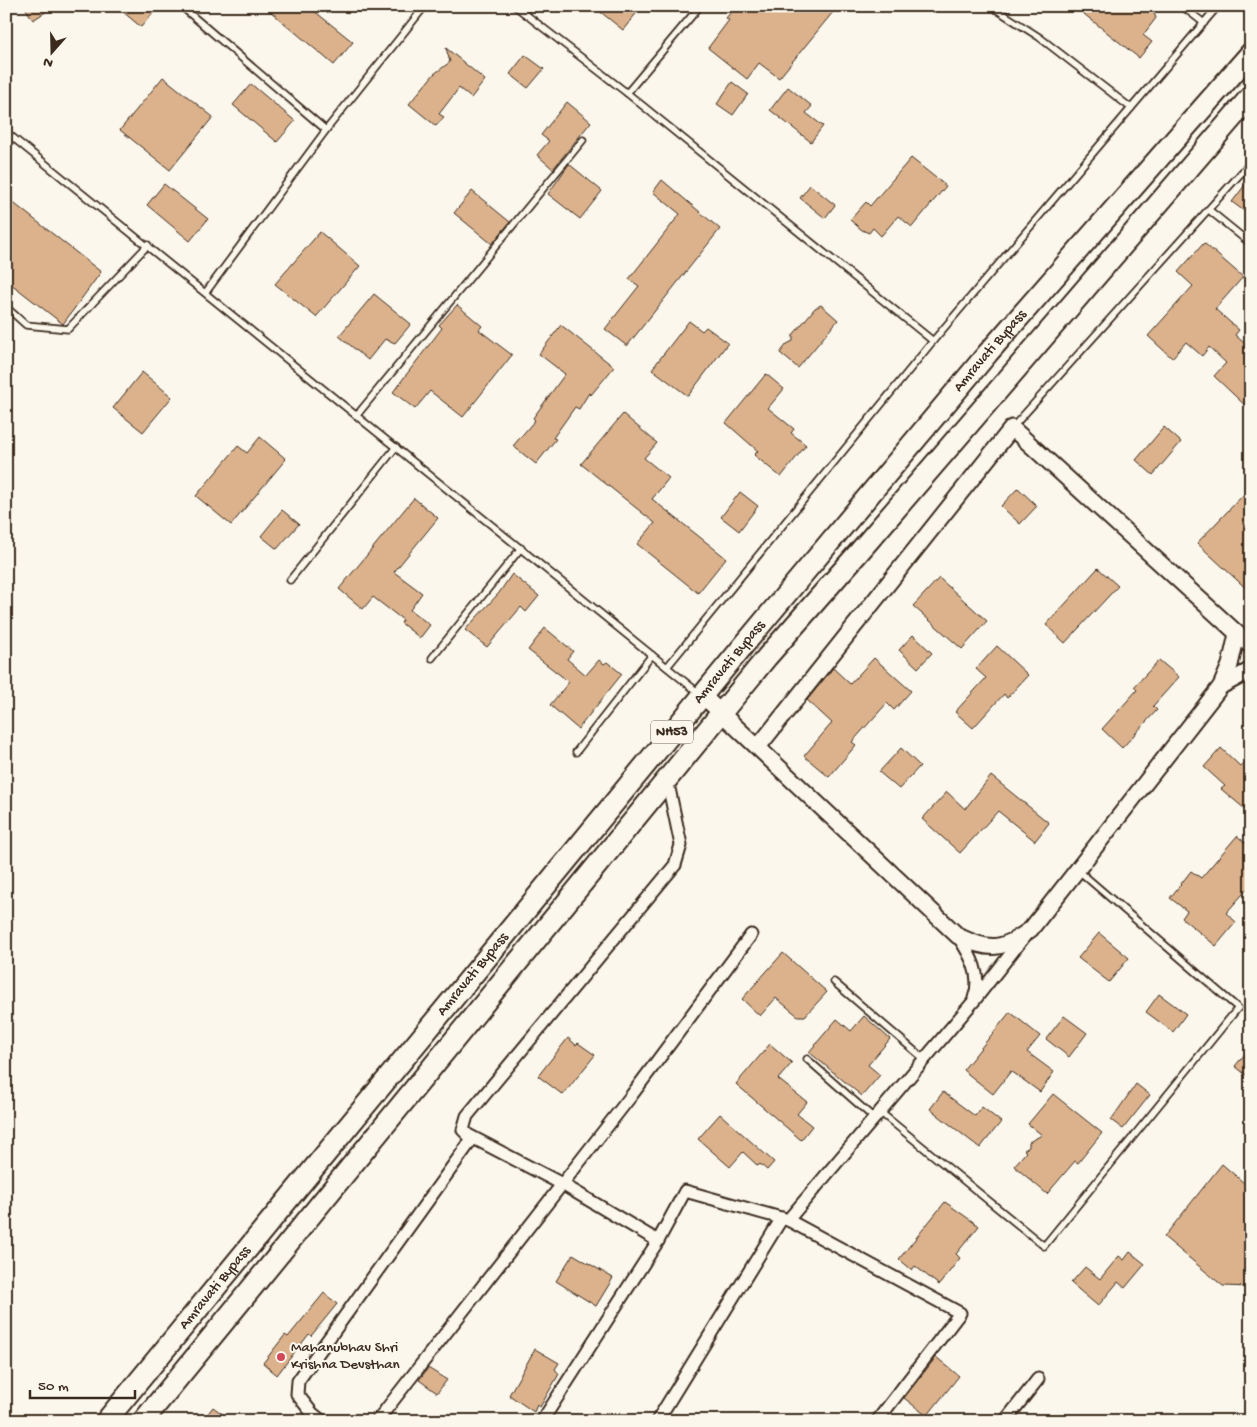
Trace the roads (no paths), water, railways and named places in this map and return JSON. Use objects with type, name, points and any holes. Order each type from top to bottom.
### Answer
[{"type":"highway","name":"Amravati Bypass","points":[[106,1421],[702,695],[988,353],[1251,53]]},
{"type":"highway","name":"Amravati Bypass","points":[[143,1421],[767,656],[859,552],[1251,96]]},
{"type":"street","points":[[758,747],[1012,428],[1251,646]]},
{"type":"street","points":[[657,1421],[785,1219],[973,1002],[1222,686],[1238,634]]},
{"type":"street","points":[[1222,686],[1251,670]]},
{"type":"street","points":[[702,695],[958,936],[971,955],[977,976],[977,992],[973,1002]]},
{"type":"street","points":[[658,1240],[562,1184],[473,1138],[464,1130],[467,1116],[676,865],[680,845],[667,779]]},
{"type":"street","points":[[958,936],[978,945],[997,948],[1015,941],[1031,929]]},
{"type":"street","points":[[377,1421],[562,1184],[751,935]]},
{"type":"street","points":[[314,1418],[297,1394],[298,1381],[473,1138]]},
{"type":"street","points":[[542,1421],[658,1240],[685,1191],[785,1219],[960,1313],[877,1421]]},
{"type":"street","points":[[1005,1421],[1038,1379]]},
{"type":"lane","points":[[181,6],[326,130]]},
{"type":"lane","points":[[206,292],[326,130],[425,6]]},
{"type":"lane","points":[[515,6],[933,341]]},
{"type":"lane","points":[[627,94],[700,6]]},
{"type":"lane","points":[[991,6],[1039,37],[1131,108]]},
{"type":"lane","points":[[1182,6],[1204,23]]},
{"type":"lane","points":[[667,667],[933,341],[1218,6]]},
{"type":"lane","points":[[6,132],[702,695]]},
{"type":"lane","points":[[357,415],[583,140]]},
{"type":"lane","points":[[1012,428],[1251,162]]},
{"type":"lane","points":[[1209,210],[1251,244]]},
{"type":"lane","points":[[6,307],[26,325],[68,329],[148,245]]},
{"type":"lane","points":[[290,580],[396,447]]},
{"type":"lane","points":[[432,658],[521,548]]},
{"type":"lane","points":[[576,752],[652,655]]},
{"type":"lane","points":[[807,1059],[1044,1246],[1238,1008],[1077,870]]},
{"type":"lane","points":[[834,982],[924,1059]]},
{"type":"place","name":"Mahanubhav Shri Krishna Devsthan","points":[[281,1357]]}]
